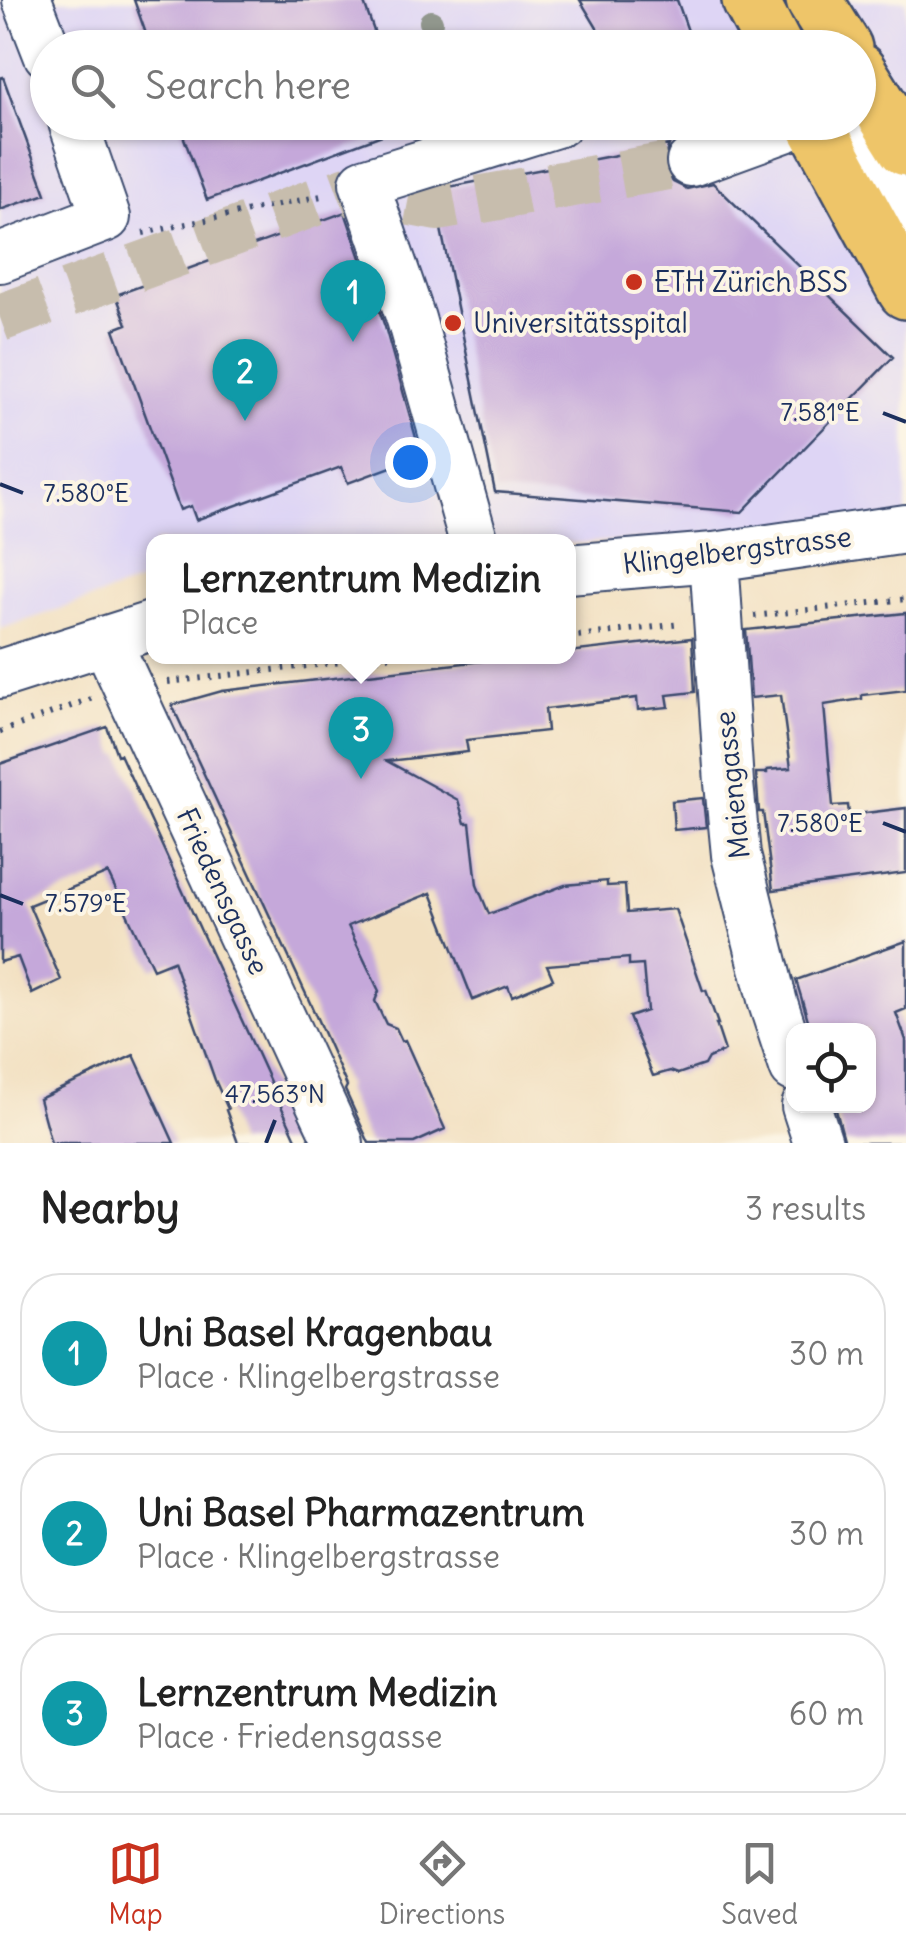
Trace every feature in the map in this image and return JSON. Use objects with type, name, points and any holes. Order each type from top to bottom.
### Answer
[{"type":"main road","points":[[814,0],[833,30]]},
{"type":"main road","points":[[876,99],[906,148]]},
{"type":"main road","points":[[824,140],[906,291]]},
{"type":"street","points":[[27,0],[39,30]]},
{"type":"street","points":[[0,258],[106,216],[79,140]]},
{"type":"street","points":[[472,534],[411,318],[364,183],[502,140]]},
{"type":"street","points":[[690,162],[752,140]]},
{"type":"street","points":[[854,140],[906,226]]},
{"type":"street","points":[[871,140],[906,200]]},
{"type":"street","name":"Klingelbergstrasse","points":[[576,568],[714,556],[906,529]]},
{"type":"street","name":"Maiengasse","points":[[714,556],[736,855],[786,1042]]},
{"type":"street","points":[[0,674],[146,627]]},
{"type":"street","name":"Friedensgasse","points":[[106,640],[338,1143]]},
{"type":"street","points":[[808,1113],[818,1143]]},
{"type":"path","points":[[106,216],[138,234],[316,198]]},
{"type":"path","points":[[0,732],[126,686],[323,664]]},
{"type":"shaded area","name":"Universitätsspital","points":[[0,0],[906,0],[906,524],[576,544],[576,534],[146,534],[146,580],[0,629]]},
{"type":"building","points":[[134,0],[363,0],[374,30],[145,30]]},
{"type":"building","points":[[580,0],[677,0],[688,30],[598,30]]},
{"type":"building","points":[[3,77],[46,194],[0,210],[0,78]]},
{"type":"building","points":[[185,140],[369,140],[207,200]]},
{"type":"building","name":"ETH Zürich BSS","points":[[669,145],[664,158],[666,172],[673,182],[687,189],[713,183],[893,357],[742,512],[495,492],[433,190]]},
{"type":"building","points":[[345,212],[385,327],[421,456],[348,483],[341,467],[196,520],[191,506],[180,510],[114,329],[127,324],[116,295]]},
{"type":"building","points":[[906,613],[906,690],[824,705],[833,806],[848,805],[849,815],[906,808],[906,873],[773,890],[756,773],[791,768],[781,695],[751,698],[746,630]]},
{"type":"building","points":[[692,638],[695,692],[667,695],[669,707],[638,710],[637,698],[545,709],[547,731],[466,740],[468,752],[387,761],[458,800],[465,823],[470,823],[477,885],[489,914],[565,885],[607,881],[607,886],[625,885],[627,913],[675,909],[725,1051],[708,1058],[704,1065],[678,1074],[670,1071],[653,1076],[629,1017],[647,1011],[643,965],[629,966],[629,958],[547,965],[553,979],[512,996],[508,986],[473,1000],[431,893],[348,926],[379,991],[375,1001],[386,1024],[396,1028],[405,1040],[445,1129],[414,1143],[369,1143],[311,1005],[172,705],[222,691],[457,664],[576,664],[576,651]]},
{"type":"building","points":[[107,727],[298,1143],[238,1143],[173,961],[153,969],[108,873],[29,905],[61,980],[32,994],[18,957],[0,962],[0,764]]},
{"type":"building","points":[[703,798],[706,827],[674,830],[672,801]]},
{"type":"building","points":[[906,941],[906,1009],[896,1013],[906,1040],[906,1143],[845,1143],[837,1113],[876,1113],[876,1023],[809,1023],[796,980]]},
{"type":"building","points":[[134,1055],[174,1143],[51,1143],[39,1099]]},
{"type":"tunnel","points":[[0,318],[348,190],[437,207],[691,162]]},
{"type":"place","name":"ETH Zürich BSS","points":[[634,282]]},
{"type":"place","name":"Universitätsspital","points":[[453,323]]},
{"type":"place","name":"Uni Basel Kragenbau","points":[[353,342]]},
{"type":"place","name":"Uni Basel Pharmazentrum","points":[[245,421]]},
{"type":"place","name":"Lernzentrum Medizin","points":[[361,779]]}]
